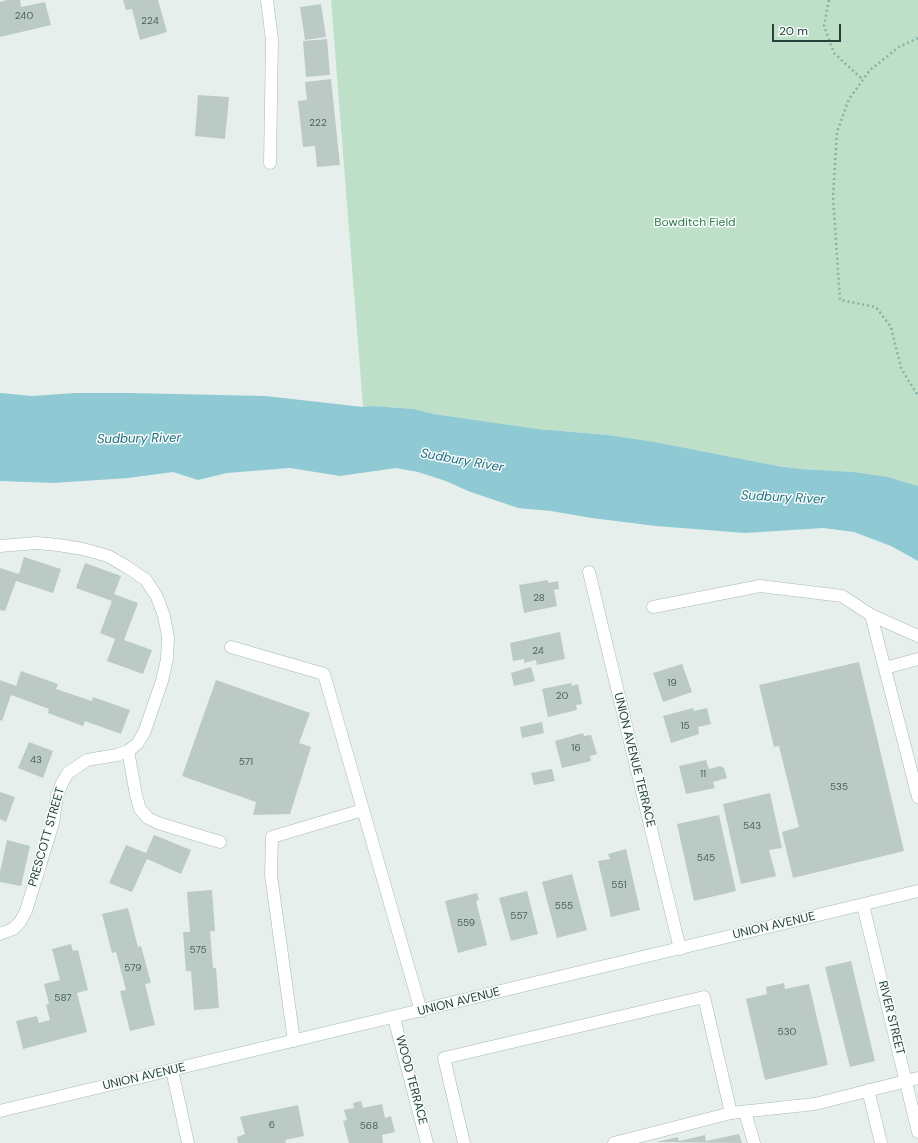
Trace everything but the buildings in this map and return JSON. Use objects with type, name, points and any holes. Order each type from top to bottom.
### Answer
[{"type":"street","points":[[267,0],[272,40],[270,163]]},
{"type":"street","points":[[0,546],[37,543],[83,548],[108,556],[146,580],[157,597],[164,616],[168,637],[167,659],[162,681],[144,733],[137,744],[128,751],[140,809],[148,818],[158,823],[220,842]]},
{"type":"street","name":"UNION AVENUE TERRACE","points":[[589,572],[680,949]]},
{"type":"street","points":[[653,607],[760,586],[842,596],[871,615],[918,636]]},
{"type":"street","points":[[871,615],[918,797]]},
{"type":"street","points":[[231,646],[324,674],[421,1011]]},
{"type":"street","points":[[885,668],[918,659]]},
{"type":"street","name":"PRESCOTT STREET","points":[[0,934],[13,929],[20,922],[26,911],[53,823],[57,796],[68,773],[87,760],[117,755],[128,751]]},
{"type":"street","points":[[294,1042],[272,875],[272,837],[363,810]]},
{"type":"street","name":"UNION AVENUE","points":[[0,1111],[918,892]]},
{"type":"street","name":"RIVER STREET","points":[[863,905],[918,1132]]},
{"type":"street","points":[[464,1143],[444,1058],[704,997],[731,1113]]},
{"type":"street","name":"WOOD TERRACE","points":[[394,1018],[427,1143]]},
{"type":"street","points":[[172,1070],[188,1143]]},
{"type":"street","points":[[614,1143],[731,1113],[814,1104],[918,1078]]},
{"type":"street","points":[[868,1090],[881,1143]]},
{"type":"street","points":[[745,1112],[754,1143]]},
{"type":"path","points":[[829,0],[824,26],[834,53],[863,80]]},
{"type":"path","points":[[918,38],[899,47],[870,70],[849,99],[837,132],[833,197],[840,300],[876,306],[892,327],[901,368],[916,394],[918,394]]},
{"type":"green space","name":"Bowditch Field","points":[[331,0],[918,0],[918,486],[888,477],[854,472],[801,469],[773,465],[655,442],[608,435],[538,429],[434,414],[414,409],[373,406],[363,407]]},
{"type":"water","name":"Sudbury River","points":[[0,393],[32,396],[76,393],[130,393],[265,396],[363,407],[373,406],[414,409],[434,414],[538,429],[608,435],[655,442],[778,466],[854,472],[888,477],[918,486],[918,561],[891,546],[854,532],[823,528],[745,533],[656,526],[551,511],[518,508],[468,491],[446,481],[418,472],[396,468],[340,476],[290,468],[227,473],[198,480],[173,472],[128,478],[53,483],[0,481]]}]
